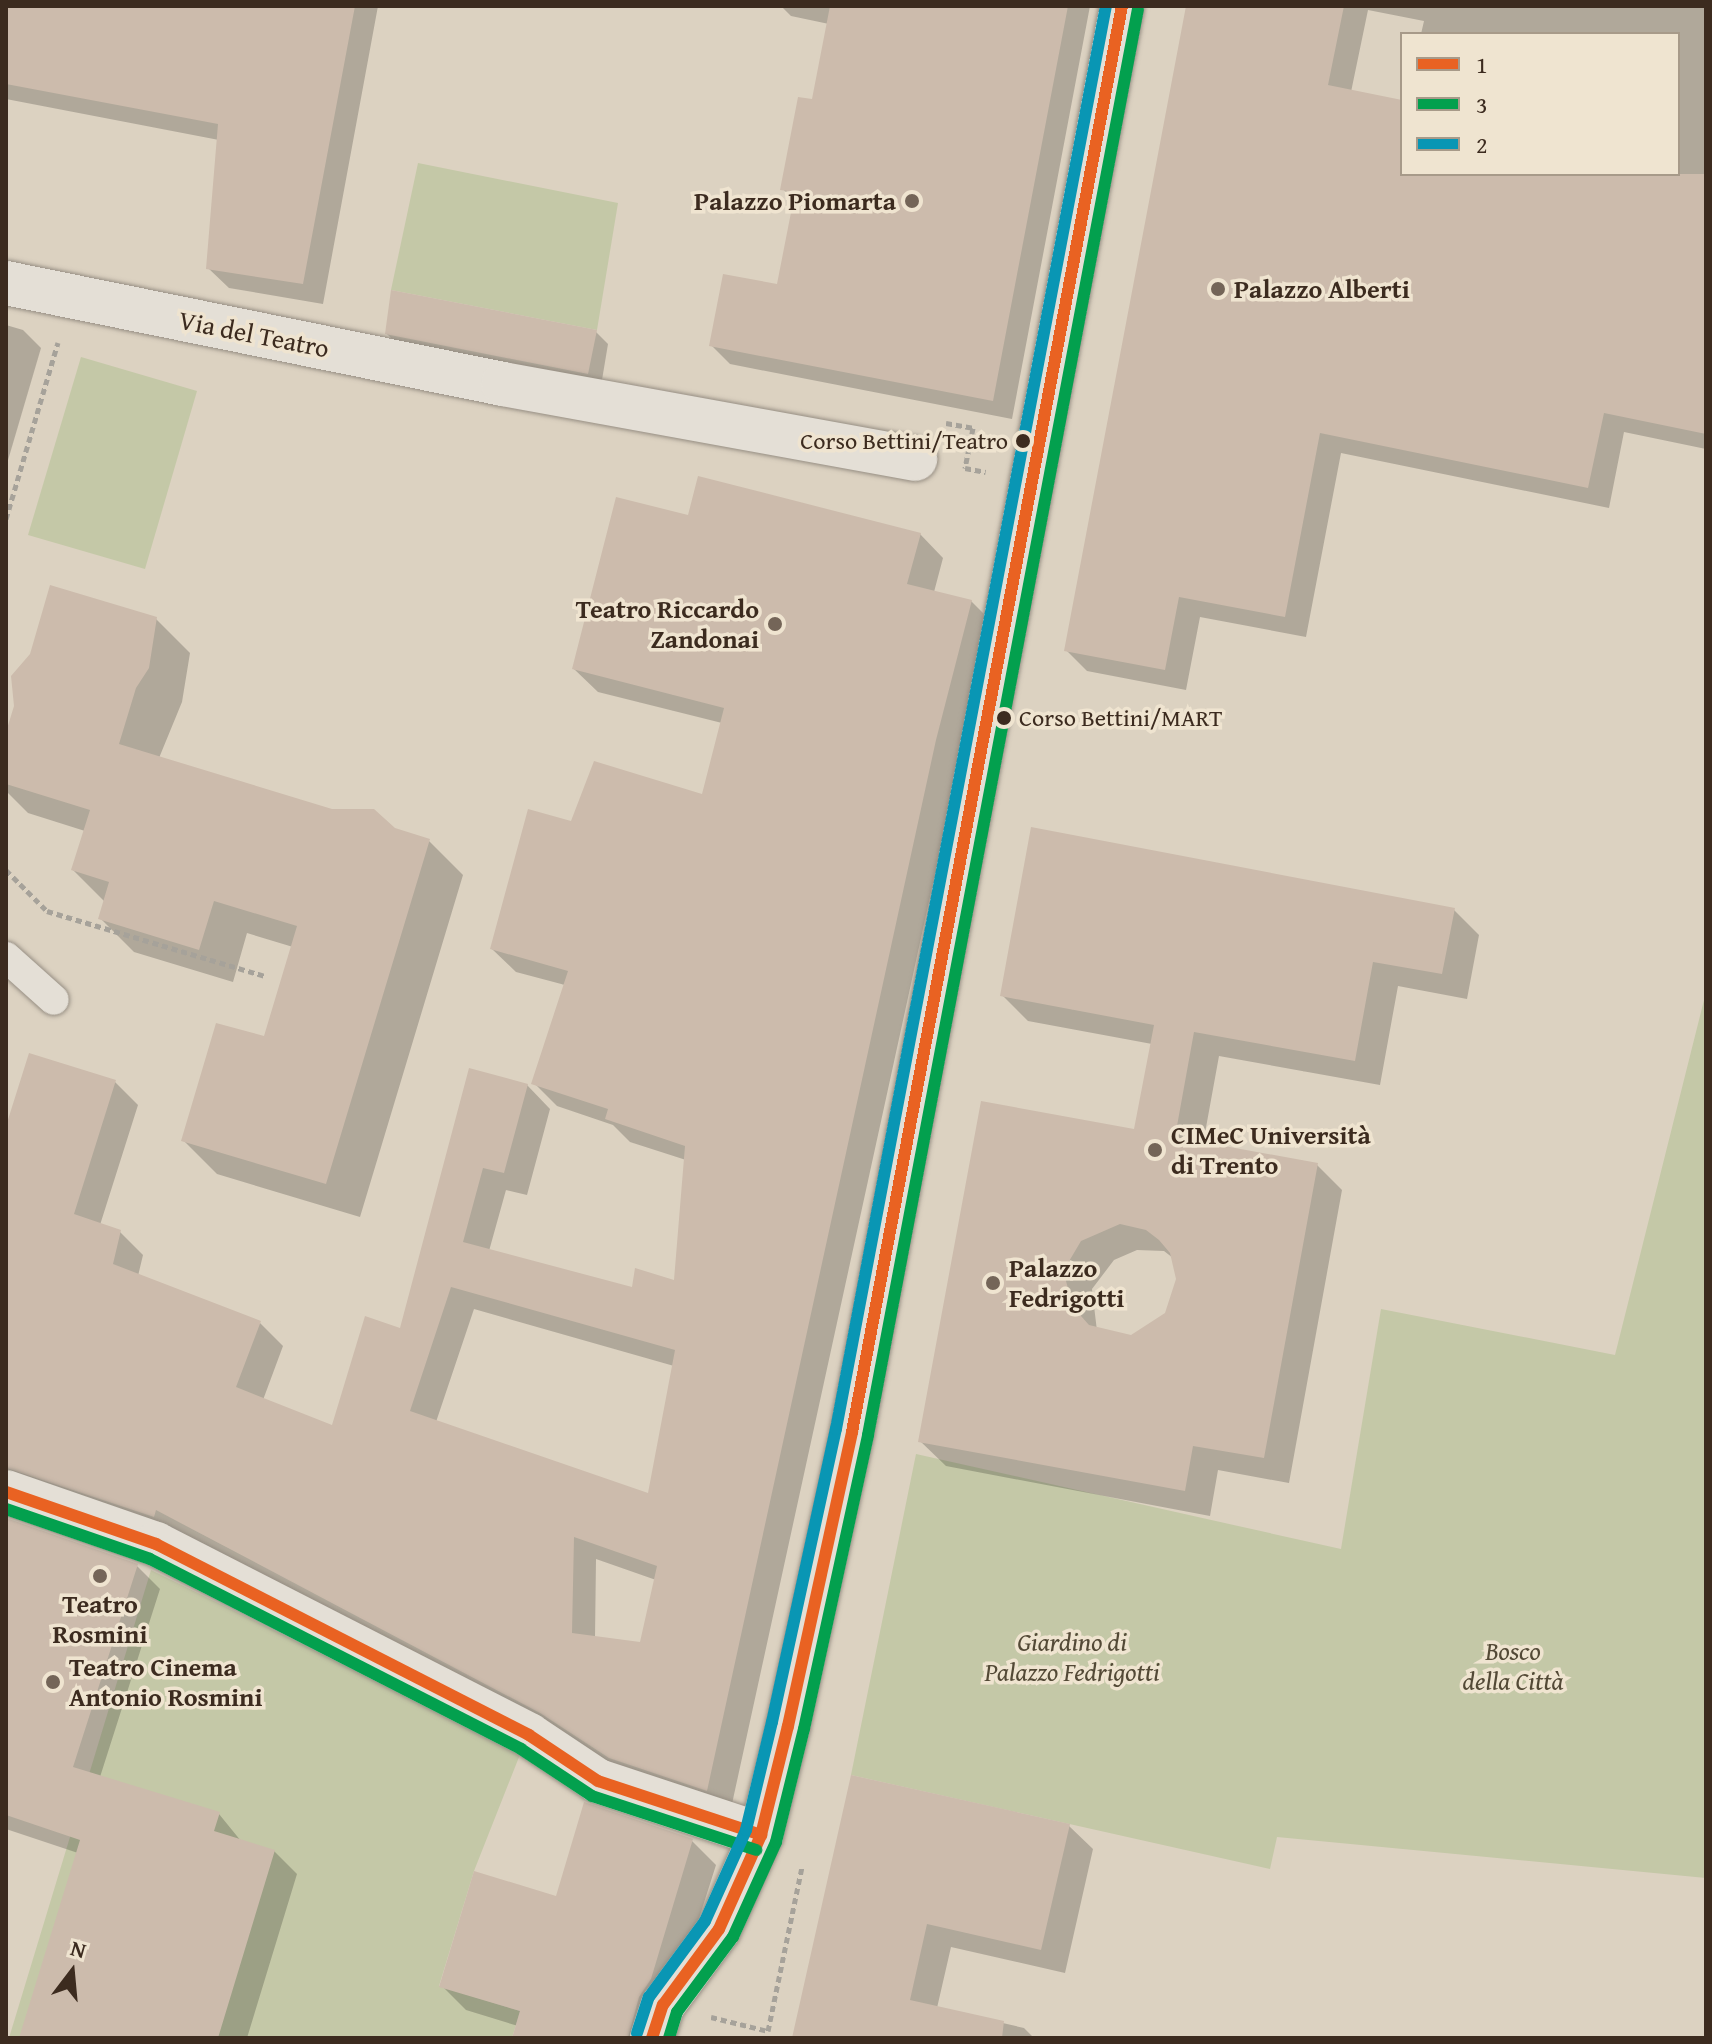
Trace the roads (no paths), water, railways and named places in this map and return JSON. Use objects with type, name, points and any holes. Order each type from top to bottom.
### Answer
[{"type":"street","points":[[652,2038],[663,2005],[719,1929],[761,1835],[852,1432],[1122,6]]},
{"type":"street","name":"Via del Teatro","points":[[6,283],[503,384],[915,459]]},
{"type":"street","points":[[6,1492],[156,1544],[529,1735],[598,1781],[761,1835]]},
{"type":"lane","points":[[6,957],[54,1000]]},
{"type":"place","name":"Palazzo Piomarta","points":[[912,201]]},
{"type":"place","name":"Palazzo Alberti","points":[[1218,289]]},
{"type":"place","name":"Corso Bettini/Teatro","points":[[1023,441]]},
{"type":"place","name":"Teatro Riccardo Zandonai","points":[[775,624]]},
{"type":"place","name":"Corso Bettini/MART","points":[[1004,718]]},
{"type":"place","name":"CIMeC Università di Trento","points":[[1155,1150]]},
{"type":"place","name":"Palazzo Fedrigotti","points":[[993,1283]]},
{"type":"place","name":"Teatro Rosmini","points":[[100,1576]]},
{"type":"place","name":"Teatro Cinema Antonio Rosmini","points":[[53,1682]]},
{"type":"park label","name":"Giardino di Palazzo Fedrigotti","points":[[1072,1657]]},
{"type":"park label","name":"Bosco della Città","points":[[1513,1666]]}]
